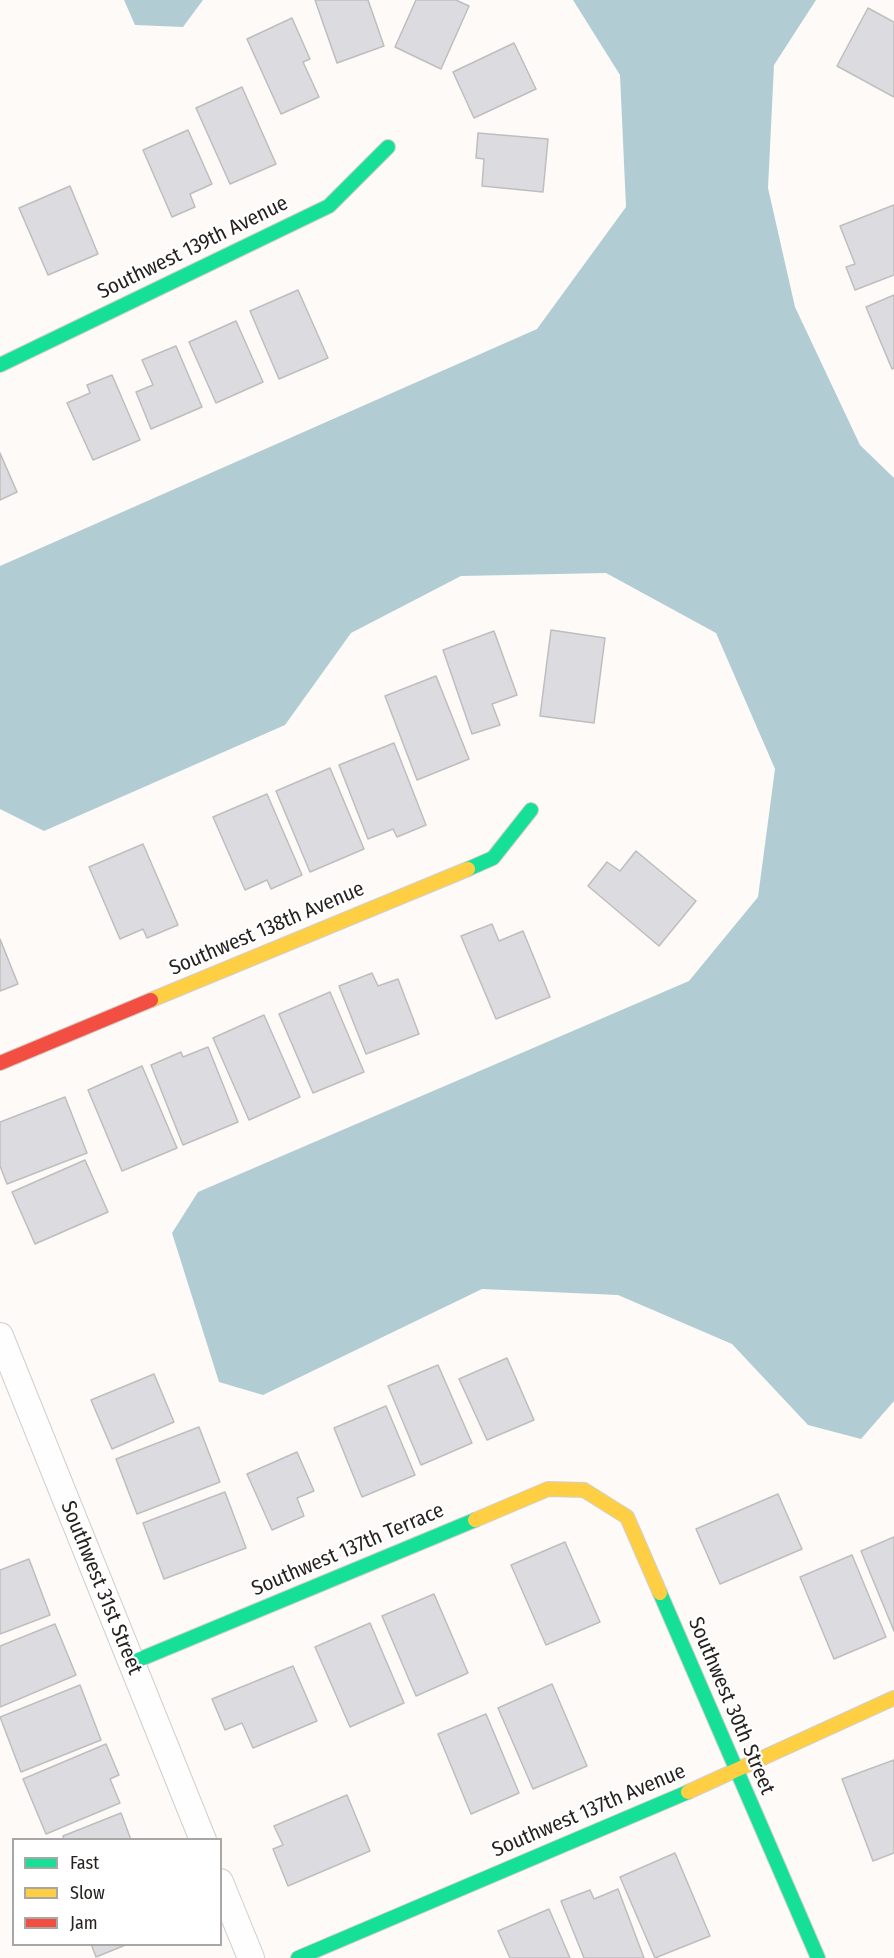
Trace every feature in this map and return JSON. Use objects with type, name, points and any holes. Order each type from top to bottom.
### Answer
[{"type":"street","name":"Southwest 139th Avenue","points":[[0,365],[328,206],[388,147]]},
{"type":"street","name":"Southwest 138th Avenue","points":[[0,1063],[493,858],[531,810]]},
{"type":"street","name":"Southwest 31st Street","points":[[0,1335],[203,1838]]},
{"type":"street","name":"Southwest 137th Terrace","points":[[131,1663],[548,1489],[584,1490]]},
{"type":"street","name":"Southwest 30th Street","points":[[584,1490],[627,1517],[818,1958]]},
{"type":"street","name":"Southwest 137th Avenue","points":[[298,1958],[736,1772],[894,1698]]},
{"type":"street","points":[[222,1887],[251,1958]]},
{"type":"water","points":[[124,0],[203,0],[183,27],[135,25]]},
{"type":"water","points":[[573,0],[816,0],[774,65],[768,188],[795,307],[860,445],[894,478],[894,1401],[861,1439],[808,1425],[732,1344],[618,1295],[482,1289],[263,1395],[219,1382],[172,1233],[198,1192],[689,981],[758,897],[775,769],[716,633],[606,573],[461,576],[351,633],[285,725],[44,831],[0,809],[0,566],[537,329],[626,207],[620,75]]},
{"type":"building","points":[[315,0],[368,0],[384,46],[337,63]]},
{"type":"building","points":[[416,0],[456,0],[469,6],[441,69],[395,47]]},
{"type":"building","points":[[868,8],[894,22],[894,97],[837,66]]},
{"type":"building","points":[[292,18],[310,59],[303,62],[319,97],[281,114],[247,39]]},
{"type":"building","points":[[514,43],[536,89],[474,118],[453,72]]},
{"type":"building","points":[[242,87],[276,164],[230,184],[196,108]]},
{"type":"building","points":[[188,130],[212,184],[190,194],[195,207],[172,217],[143,150]]},
{"type":"building","points":[[478,133],[548,139],[543,192],[482,186],[484,159],[476,158]]},
{"type":"building","points":[[70,186],[98,254],[48,275],[19,208]]},
{"type":"building","points":[[894,205],[894,275],[855,290],[846,267],[855,264],[840,226]]},
{"type":"building","points":[[298,290],[328,358],[279,379],[250,311]]},
{"type":"building","points":[[894,295],[894,368],[892,369],[866,307]]},
{"type":"building","points":[[236,321],[263,382],[216,403],[189,342]]},
{"type":"building","points":[[176,346],[202,407],[151,429],[136,392],[153,385],[142,360]]},
{"type":"building","points":[[112,375],[140,440],[93,460],[67,403],[90,393],[87,385]]},
{"type":"building","points":[[0,453],[17,492],[0,500]]},
{"type":"building","points":[[551,630],[605,638],[594,723],[540,716]]},
{"type":"building","points":[[494,631],[517,695],[492,704],[500,725],[472,734],[443,650]]},
{"type":"building","points":[[436,676],[469,759],[417,780],[385,696]]},
{"type":"building","points":[[394,743],[426,825],[397,837],[393,829],[368,839],[339,765]]},
{"type":"building","points":[[330,768],[364,849],[310,872],[276,791]]},
{"type":"building","points":[[267,794],[302,875],[271,889],[267,880],[245,890],[213,817]]},
{"type":"building","points":[[143,844],[178,925],[147,938],[143,929],[120,939],[89,867]]},
{"type":"building","points":[[636,851],[696,901],[659,946],[588,886],[607,862],[620,871]]},
{"type":"building","points":[[492,924],[499,941],[523,931],[550,997],[496,1019],[461,936]]},
{"type":"building","points":[[0,939],[18,984],[0,991]]},
{"type":"building","points":[[372,973],[378,986],[398,979],[419,1034],[366,1054],[339,986]]},
{"type":"building","points":[[330,992],[364,1072],[313,1093],[279,1014]]},
{"type":"building","points":[[264,1015],[300,1097],[249,1120],[213,1038]]},
{"type":"building","points":[[208,1047],[238,1122],[183,1145],[151,1065],[181,1052],[183,1057]]},
{"type":"building","points":[[142,1066],[177,1148],[122,1171],[88,1090]]},
{"type":"building","points":[[65,1097],[87,1153],[7,1184],[0,1166],[0,1122]]},
{"type":"building","points":[[85,1160],[108,1212],[35,1244],[12,1192]]},
{"type":"building","points":[[507,1358],[534,1420],[487,1440],[459,1379]]},
{"type":"building","points":[[438,1365],[472,1443],[421,1465],[388,1386]]},
{"type":"building","points":[[154,1374],[174,1422],[112,1449],[91,1400]]},
{"type":"building","points":[[386,1406],[415,1475],[362,1497],[334,1428]]},
{"type":"building","points":[[199,1427],[220,1482],[137,1514],[116,1459]]},
{"type":"building","points":[[297,1452],[314,1491],[297,1498],[304,1516],[272,1530],[247,1474]]},
{"type":"building","points":[[225,1492],[246,1548],[164,1579],[143,1523]]},
{"type":"building","points":[[778,1494],[802,1549],[720,1584],[696,1529]]},
{"type":"building","points":[[894,1537],[894,1631],[861,1551]]},
{"type":"building","points":[[565,1542],[600,1622],[546,1645],[511,1565]]},
{"type":"building","points":[[852,1555],[886,1637],[834,1659],[800,1577]]},
{"type":"building","points":[[29,1559],[50,1615],[0,1634],[0,1570]]},
{"type":"building","points":[[434,1594],[468,1673],[416,1696],[382,1616]]},
{"type":"building","points":[[370,1623],[404,1703],[350,1727],[315,1647]]},
{"type":"building","points":[[55,1624],[76,1675],[0,1707],[0,1646]]},
{"type":"building","points":[[293,1666],[317,1721],[253,1748],[242,1723],[225,1730],[212,1699]]},
{"type":"building","points":[[552,1684],[587,1766],[533,1789],[498,1708]]},
{"type":"building","points":[[80,1685],[101,1740],[21,1772],[0,1717]]},
{"type":"building","points":[[486,1714],[519,1793],[471,1814],[438,1734]]},
{"type":"building","points":[[106,1744],[119,1775],[110,1779],[120,1803],[46,1834],[23,1779]]},
{"type":"building","points":[[894,1760],[894,1853],[873,1861],[842,1779]]},
{"type":"building","points":[[347,1795],[370,1851],[288,1886],[273,1849],[283,1845],[274,1826]]},
{"type":"building","points":[[121,1813],[130,1838],[64,1838],[63,1836]]},
{"type":"building","points":[[675,1853],[710,1936],[655,1958],[620,1877]]},
{"type":"building","points":[[618,1889],[644,1958],[584,1958],[561,1901],[590,1890],[594,1899]]},
{"type":"building","points":[[549,1909],[570,1958],[510,1958],[498,1931]]},
{"type":"building","points":[[92,1946],[123,1946],[96,1957]]},
{"type":"traffic: fast","points":[[0,365],[329,206],[388,147]]},
{"type":"traffic: fast","points":[[468,869],[493,858],[531,810]]},
{"type":"traffic: fast","points":[[131,1663],[475,1520]]},
{"type":"traffic: fast","points":[[660,1593],[818,1958]]},
{"type":"traffic: fast","points":[[298,1958],[688,1792]]},
{"type":"traffic: slow","points":[[151,1000],[468,869]]},
{"type":"traffic: slow","points":[[475,1520],[548,1489],[584,1490],[627,1517],[660,1593]]},
{"type":"traffic: slow","points":[[688,1792],[894,1698]]},
{"type":"traffic: jam","points":[[0,1063],[151,1000]]}]
